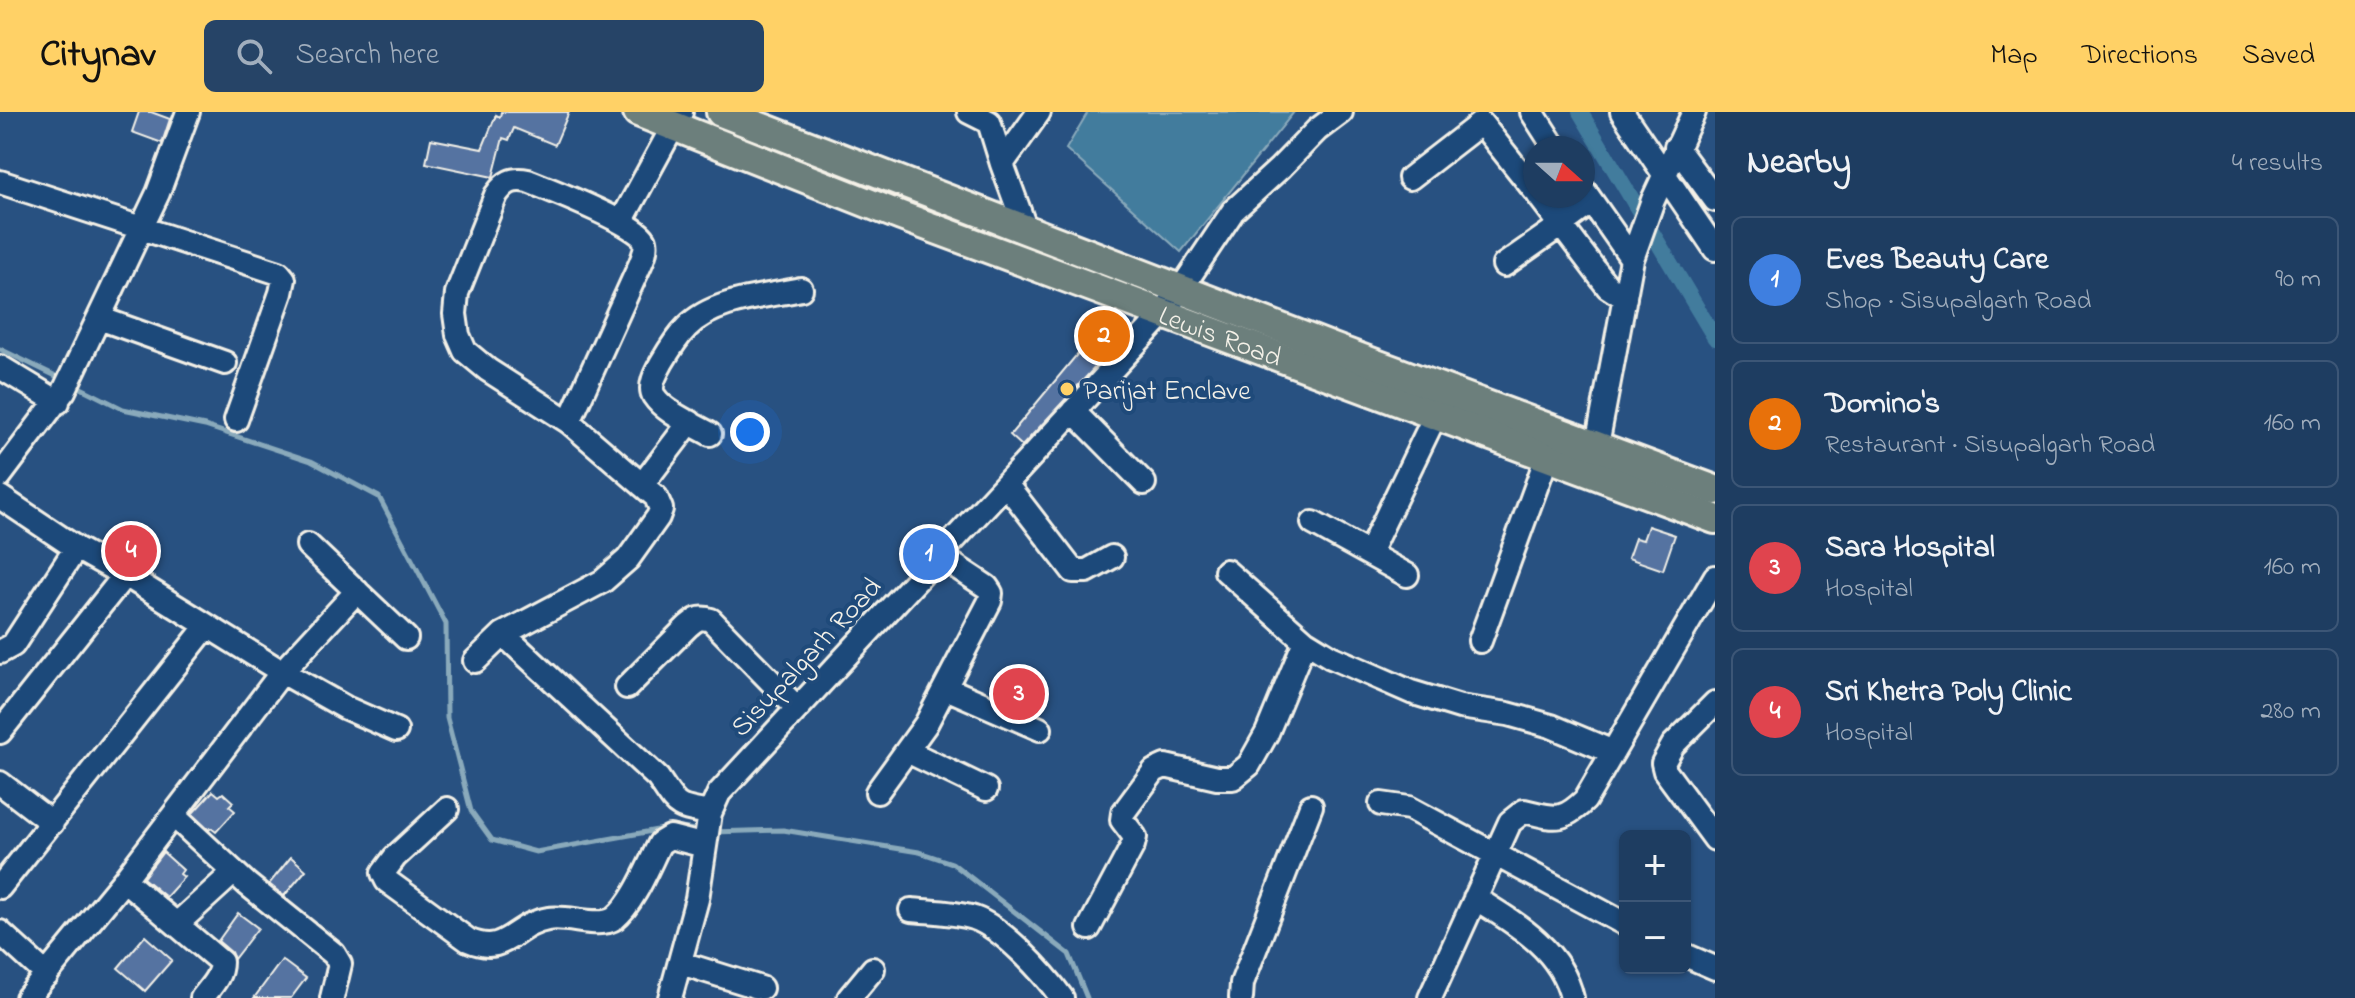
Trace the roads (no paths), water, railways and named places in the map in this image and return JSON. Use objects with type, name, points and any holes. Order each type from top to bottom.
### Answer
[{"type":"main road","name":"Lewis Road","points":[[638,112],[677,119],[901,216],[1715,519]]},
{"type":"main road","name":"Lewis Road","points":[[721,112],[1458,395],[1715,490]]},
{"type":"main road","points":[[1588,472],[1597,445]]},
{"type":"street","points":[[0,476],[61,396],[142,227],[188,112]]},
{"type":"street","points":[[969,112],[989,122],[1026,230]]},
{"type":"street","points":[[1002,164],[1039,112]]},
{"type":"street","name":"Sisupalgarh Road","points":[[707,830],[719,793],[1162,314],[1233,211],[1317,130],[1341,112]]},
{"type":"street","points":[[1532,112],[1547,136]]},
{"type":"street","points":[[1622,112],[1715,249]]},
{"type":"street","points":[[1597,445],[1636,249],[1653,200],[1694,112]]},
{"type":"street","points":[[621,222],[677,119]]},
{"type":"street","points":[[1410,178],[1481,123],[1523,176]]},
{"type":"street","points":[[1676,147],[1715,200]]},
{"type":"street","points":[[475,661],[503,634],[603,581],[628,559],[661,509],[656,497],[569,422],[488,370],[465,351],[458,335],[455,314],[457,293],[496,195],[504,183],[515,178],[621,222],[645,239],[646,249],[569,422]]},
{"type":"street","points":[[0,182],[279,273],[284,279],[236,420]]},
{"type":"street","points":[[1595,204],[1636,249]]},
{"type":"street","points":[[1548,208],[1608,287],[1625,298]]},
{"type":"street","points":[[1504,265],[1561,225],[1576,208]]},
{"type":"street","points":[[710,434],[654,396],[652,386],[656,371],[686,328],[698,317],[720,307],[801,289]]},
{"type":"street","points":[[99,318],[225,363]]},
{"type":"street","points":[[0,367],[61,396]]},
{"type":"street","points":[[1073,411],[1144,483]]},
{"type":"street","points":[[1369,553],[1435,416]]},
{"type":"street","points":[[642,485],[690,422]]},
{"type":"street","points":[[1480,641],[1547,457]]},
{"type":"street","points":[[1006,484],[1073,571],[1087,571],[1112,557]]},
{"type":"street","points":[[0,497],[76,548],[282,672],[346,708],[396,730]]},
{"type":"street","points":[[1313,523],[1407,575]]},
{"type":"street","points":[[308,545],[406,638]]},
{"type":"street","points":[[0,652],[13,645],[76,548]]},
{"type":"street","points":[[877,792],[926,724],[986,609],[991,593],[987,587],[940,556]]},
{"type":"street","points":[[1226,571],[1305,641],[1331,657],[1411,692],[1460,707],[1508,714],[1551,726],[1613,752]]},
{"type":"street","points":[[0,732],[124,576]]},
{"type":"street","points":[[1430,998],[1510,822],[1524,811],[1554,817],[1569,815],[1585,800],[1715,577]]},
{"type":"street","points":[[27,998],[124,880],[282,672],[357,591]]},
{"type":"street","points":[[627,687],[697,618],[704,618],[711,620],[796,707]]},
{"type":"street","points":[[0,887],[207,626]]},
{"type":"street","points":[[503,634],[658,778],[674,803],[687,809],[707,830]]},
{"type":"street","points":[[1089,928],[1133,845],[1135,837],[1122,820],[1123,813],[1154,771],[1165,766],[1217,778],[1233,778],[1249,765],[1272,723],[1305,641]]},
{"type":"street","points":[[946,688],[1040,729]]},
{"type":"street","points":[[1711,716],[1673,745],[1663,763],[1665,771],[1715,839]]},
{"type":"street","points":[[907,751],[986,789]]},
{"type":"street","points":[[0,783],[52,823]]},
{"type":"street","points":[[1381,804],[1409,808],[1619,921]]},
{"type":"street","points":[[1241,998],[1242,983],[1311,806]]},
{"type":"street","points":[[447,809],[395,857],[383,873],[387,881],[468,940],[482,946],[499,945],[531,924],[548,919],[571,918],[604,923],[614,918],[626,907],[660,843],[670,837],[707,830]]},
{"type":"street","points":[[174,816],[234,872],[334,954],[340,964],[332,998]]},
{"type":"street","points":[[670,998],[697,899],[707,830]]},
{"type":"street","points":[[177,924],[234,872]]},
{"type":"street","points":[[124,880],[221,962],[217,980],[202,998]]},
{"type":"street","points":[[1475,898],[1533,936],[1569,984],[1572,998]]},
{"type":"street","points":[[911,910],[972,917],[987,924],[1044,973],[1062,998]]},
{"type":"street","points":[[0,932],[47,975]]},
{"type":"street","points":[[1691,958],[1715,968]]},
{"type":"street","points":[[681,963],[761,988]]},
{"type":"street","points":[[849,998],[873,969]]},
{"type":"water","points":[[1088,112],[1294,112],[1181,252],[1066,149]]},
{"type":"waterway","points":[[1580,112],[1715,338]]},
{"type":"waterway","points":[[0,349],[62,379]]},
{"type":"waterway","points":[[75,385],[123,409],[205,426],[311,461],[379,497],[446,624],[447,718],[471,811],[492,840],[536,852],[674,827],[702,831]]},
{"type":"waterway","points":[[712,832],[783,830],[919,852],[952,863],[1069,954],[1087,998]]},
{"type":"place","name":"Domino's","points":[[1104,336]]},
{"type":"place","name":"Parijat Enclave","points":[[1067,389]]},
{"type":"place","name":"Sri Khetra Poly Clinic","points":[[131,551]]},
{"type":"place","name":"Eves Beauty Care","points":[[929,554]]},
{"type":"place","name":"Sara Hospital","points":[[1019,694]]}]
